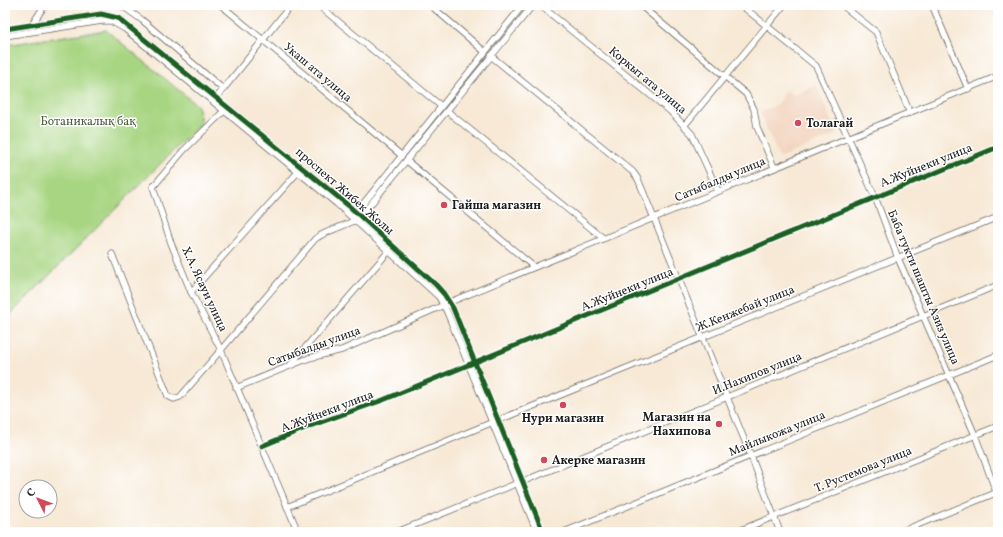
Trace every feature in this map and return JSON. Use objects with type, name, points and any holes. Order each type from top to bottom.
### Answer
[{"type":"street","points":[[26,33],[45,5]]},
{"type":"street","points":[[121,5],[142,20],[223,89]]},
{"type":"street","name":"Укаш ата улица","points":[[221,5],[401,155]]},
{"type":"street","points":[[217,96],[291,5]]},
{"type":"street","points":[[318,5],[441,106]]},
{"type":"street","points":[[430,5],[484,51]]},
{"type":"street","points":[[358,214],[401,155],[484,51],[523,5]]},
{"type":"street","points":[[358,214],[407,161],[533,5]]},
{"type":"street","name":"Коркыт ата улица","points":[[540,5],[670,111],[692,134],[718,191]]},
{"type":"street","points":[[640,5],[746,94],[754,109],[757,127],[774,167]]},
{"type":"street","name":"Баба тукти шашты Азиз улица","points":[[741,5],[816,66],[875,197],[898,258],[976,436],[998,494]]},
{"type":"street","points":[[684,126],[784,5]]},
{"type":"street","points":[[842,5],[876,32],[910,113]]},
{"type":"street","points":[[932,5],[968,89]]},
{"type":"street","name":"проспект Жибек Жолы","points":[[5,29],[101,14],[111,15],[118,18],[217,96],[358,214],[436,285],[450,302],[476,362],[499,420],[537,532]]},
{"type":"street","name":"проспект Жибек Жолы","points":[[5,36],[102,20],[111,21],[125,29],[354,219],[439,297],[444,305],[493,422],[543,532]]},
{"type":"street","points":[[491,56],[633,172],[638,179],[653,219],[751,456],[780,532]]},
{"type":"street","name":"Сатыбалды улица","points":[[450,302],[603,238],[653,219],[774,167],[998,76]]},
{"type":"street","name":"Х.А. Ясауи улица","points":[[224,111],[183,151],[154,187],[171,243],[191,292],[221,350],[315,238],[347,223],[354,219],[358,214]]},
{"type":"street","points":[[446,111],[603,238]]},
{"type":"street","name":"А.Жуйнеки улица","points":[[262,446],[310,426],[383,400],[998,147]]},
{"type":"street","points":[[407,161],[534,267]]},
{"type":"street","points":[[191,292],[298,172]]},
{"type":"street","name":"Ж.Кенжебай улица","points":[[499,420],[998,217]]},
{"type":"street","points":[[290,366],[389,252]]},
{"type":"street","points":[[112,254],[168,396],[174,399],[180,396],[221,350],[298,532]]},
{"type":"street","name":"И.Нахипов улица","points":[[397,532],[998,286]]},
{"type":"street","name":"Сатыбалды улица","points":[[236,388],[309,358],[342,350],[444,305]]},
{"type":"street","name":"Майлыкожа улица","points":[[564,532],[998,355]]},
{"type":"street","points":[[287,507],[493,422]]},
{"type":"street","name":"Т. Рустемова улица","points":[[736,532],[998,426]]},
{"type":"street","points":[[900,532],[998,494]]},
{"type":"shaded area","name":"Толагай","points":[[816,85],[837,134],[779,158],[760,112],[778,104],[786,90],[794,95]]},
{"type":"green space","name":"Ботаникалық бақ","points":[[106,30],[198,106],[201,123],[5,320],[5,45]]},
{"type":"cycle path","points":[[5,29],[101,14],[118,18],[349,206],[436,285],[453,308],[543,532]]},
{"type":"cycle path","points":[[262,446],[310,426],[383,400],[998,147]]},
{"type":"place","name":"Толагай","points":[[798,123]]},
{"type":"place","name":"Гайша магазин","points":[[444,205]]},
{"type":"place","name":"Нури магазин","points":[[563,405]]},
{"type":"place","name":"Магазин на Нахипова","points":[[719,424]]},
{"type":"place","name":"Акерке магазин","points":[[544,460]]}]
